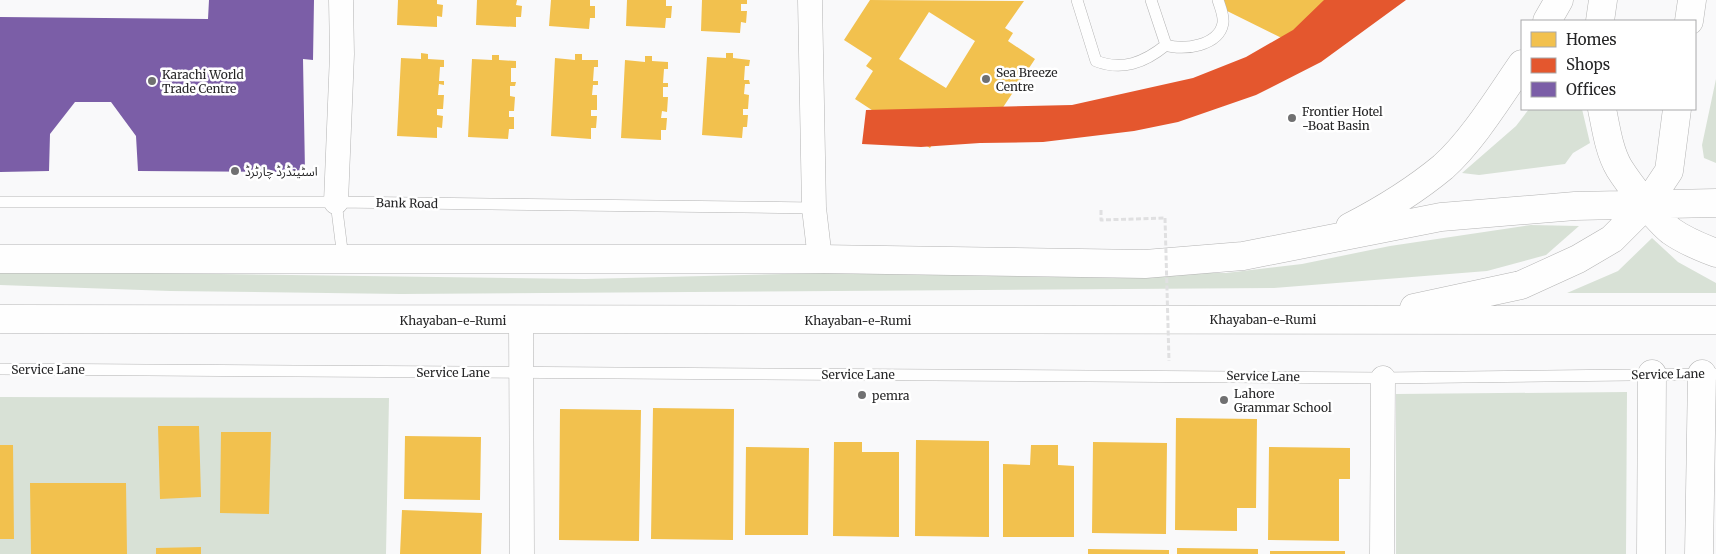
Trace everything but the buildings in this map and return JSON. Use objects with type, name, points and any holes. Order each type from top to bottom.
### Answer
[{"type":"main road","points":[[1548,20],[1558,0]]},
{"type":"main road","points":[[1600,20],[1603,0]]},
{"type":"main road","points":[[1689,20],[1692,0]]},
{"type":"main road","points":[[1318,243],[1390,206],[1444,166],[1486,117],[1521,65]]},
{"type":"main road","points":[[1602,110],[1607,133],[1619,167],[1647,204],[1670,230],[1692,244],[1716,253]]},
{"type":"main road","points":[[1359,319],[1522,285],[1578,259],[1612,239],[1647,204],[1669,171],[1678,110]]},
{"type":"main road","points":[[0,259],[820,259],[1145,264],[1243,256],[1318,243],[1441,217],[1575,206],[1716,203]]},
{"type":"main road","name":"Khayaban-e-Rumi","points":[[0,319],[1716,320]]},
{"type":"main road","points":[[1651,554],[1652,374]]},
{"type":"main road","points":[[1699,554],[1709,374]]},
{"type":"street","points":[[336,202],[342,54],[341,0]]},
{"type":"street","points":[[810,0],[814,208],[820,259]]},
{"type":"street","points":[[521,320],[522,554]]},
{"type":"street","points":[[1382,554],[1383,378]]},
{"type":"lane","points":[[1077,0],[1096,61],[1107,65],[1136,64],[1151,58],[1166,46]]},
{"type":"lane","points":[[1151,0],[1166,46]]},
{"type":"lane","points":[[1166,46],[1174,48],[1190,47],[1209,40],[1217,34],[1222,25],[1223,16],[1218,0]]},
{"type":"lane","name":"Bank Road","points":[[0,202],[336,202],[814,208]]},
{"type":"lane","points":[[336,202],[343,258]]},
{"type":"lane","name":"Service Lane","points":[[0,369],[1383,378],[1709,374]]},
{"type":"path","points":[[1101,210],[1101,220],[1165,218],[1169,361]]},
{"type":"shaded area","points":[[1716,79],[1716,163],[1704,158],[1702,145]]},
{"type":"shaded area","points":[[1528,110],[1582,110],[1590,143],[1573,153],[1565,164],[1479,175],[1462,173],[1516,126]]},
{"type":"shaded area","points":[[1531,225],[1579,226],[1546,255],[1487,271],[1274,288],[401,294],[170,291],[0,285],[0,271],[585,279],[868,272],[1226,273],[1302,264],[1390,246]]},
{"type":"shaded area","points":[[1652,238],[1678,262],[1716,283],[1716,293],[1567,293],[1618,271]]},
{"type":"shaded area","points":[[1627,392],[1626,554],[1396,554],[1396,394]]},
{"type":"shaded area","points":[[0,397],[389,398],[386,554],[0,554]]},
{"type":"place","name":"Sea Breeze Centre","points":[[986,79]]},
{"type":"place","name":"Karachi World Trade Centre","points":[[152,81]]},
{"type":"place","name":"Frontier Hotel -Boat Basin","points":[[1292,118]]},
{"type":"place","name":"اسٹینڈرڈ چارٹرڈ","points":[[235,171]]},
{"type":"place","name":"pemra","points":[[862,395]]},
{"type":"place","name":"Lahore Grammar School","points":[[1224,400]]}]
